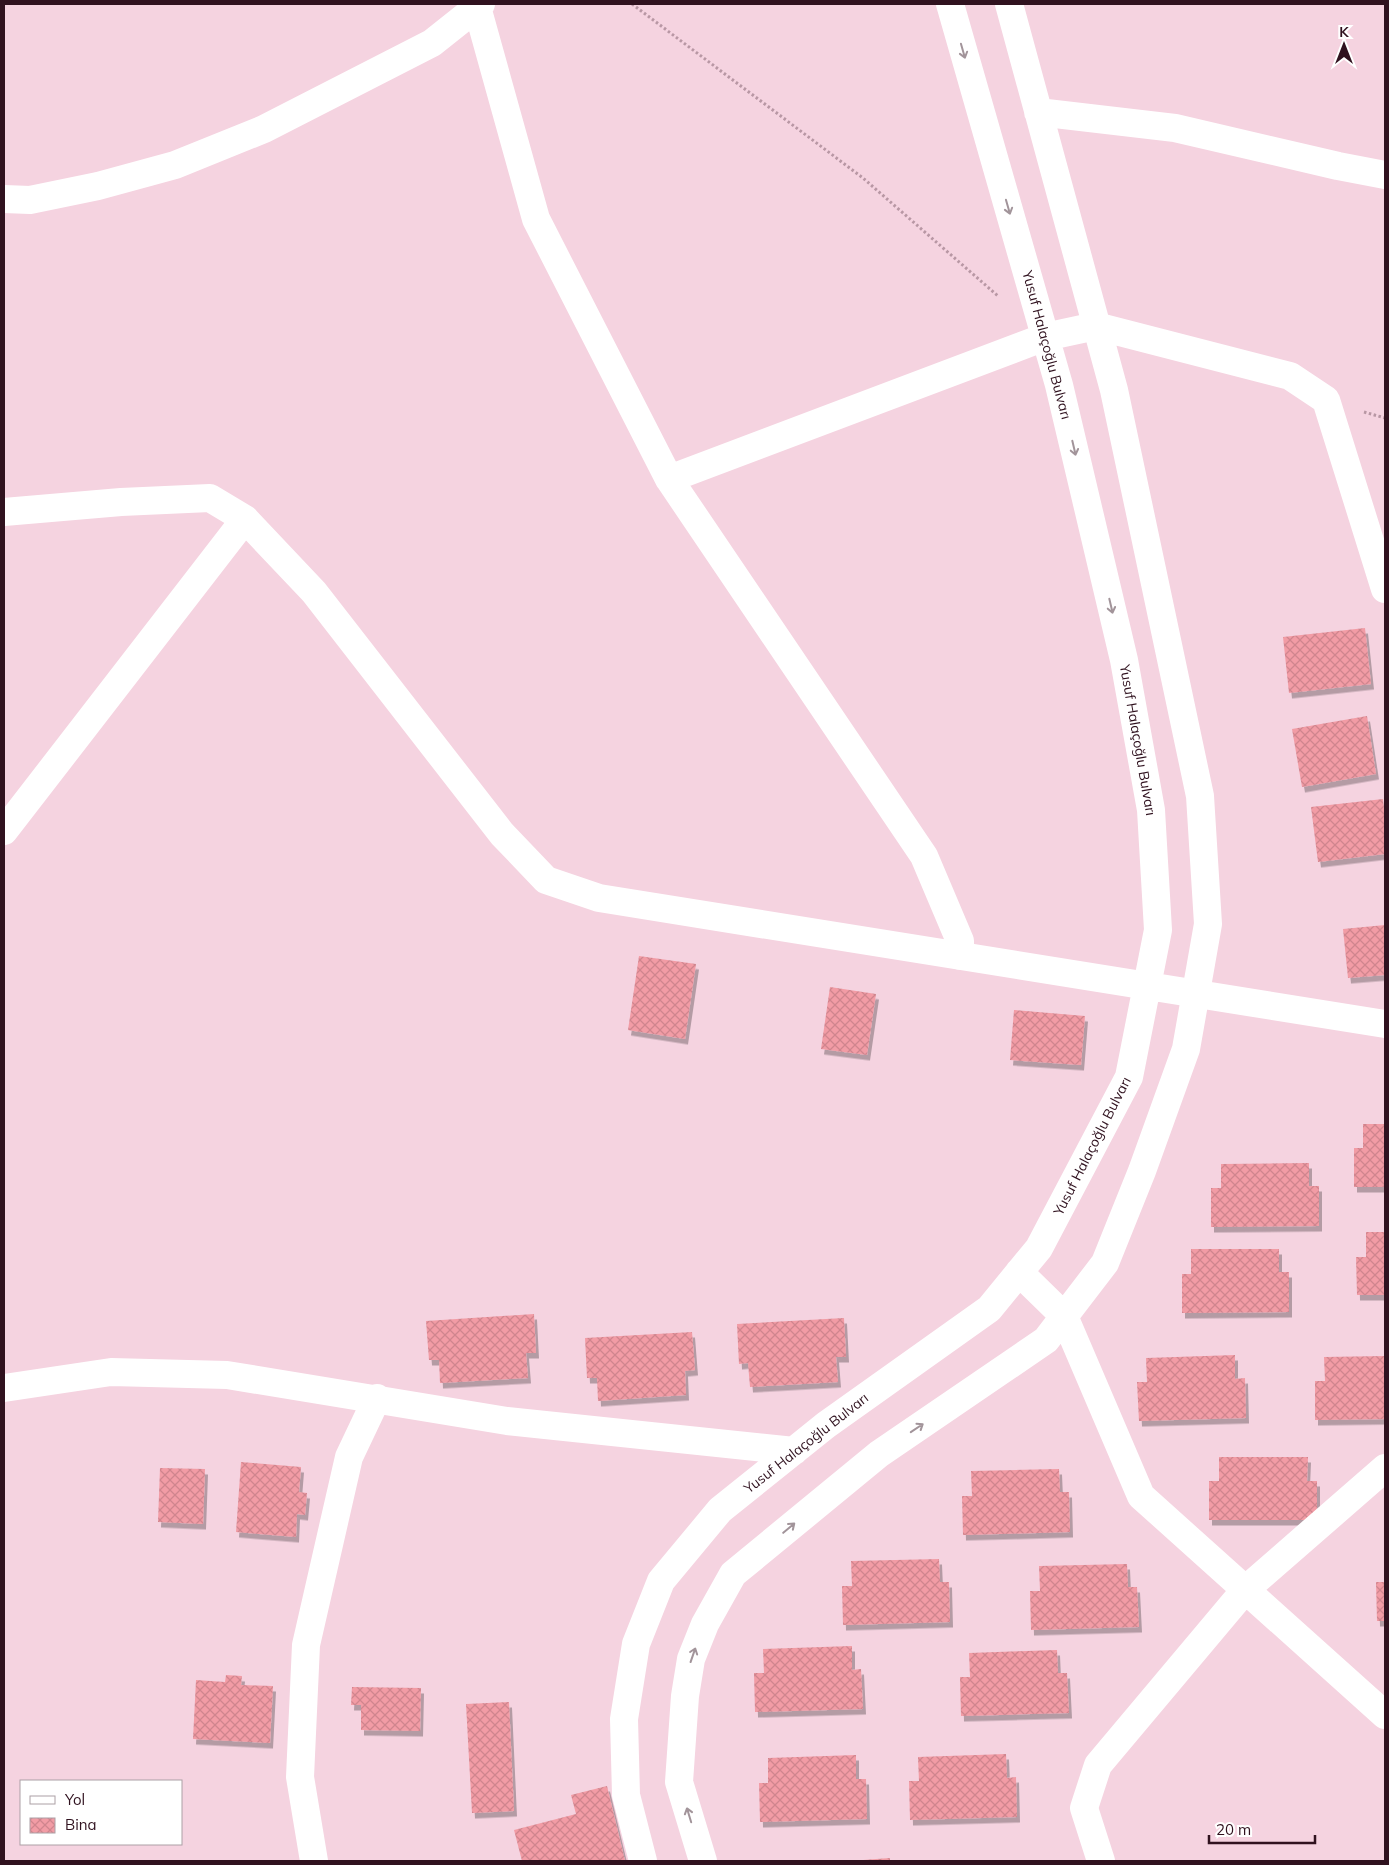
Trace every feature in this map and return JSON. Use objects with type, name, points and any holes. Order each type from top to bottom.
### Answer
[{"type":"street","name":"Yusuf Halaçoğlu Bulvarı","points":[[643,1861],[626,1795],[624,1719],[636,1644],[661,1581],[720,1510],[826,1425],[988,1309],[1039,1248],[1129,1077],[1158,930],[1151,810],[1124,660],[1059,385],[950,4]]},
{"type":"street","points":[[703,1861],[679,1782],[685,1696],[691,1659],[705,1624],[733,1574],[879,1454],[1046,1340],[1105,1263],[1142,1171],[1186,1049],[1208,924],[1200,796],[1114,390],[1009,4]]},
{"type":"street","points":[[4,199],[30,200],[98,186],[175,165],[264,130],[432,43],[479,6],[536,219],[669,479],[924,856],[960,941],[960,956]]},
{"type":"street","points":[[1038,112],[1175,128],[1385,175]]},
{"type":"street","points":[[669,479],[1045,337],[1096,326],[1290,376],[1326,400],[1385,589]]},
{"type":"street","points":[[4,512],[130,501],[210,498],[245,519],[314,592],[502,834],[546,880],[599,898],[1385,1024]]},
{"type":"street","points":[[4,831],[245,519]]},
{"type":"street","points":[[1019,1272],[1064,1316],[1141,1496],[1385,1715]]},
{"type":"street","points":[[4,1388],[111,1372],[227,1375],[377,1398],[507,1421],[794,1451]]},
{"type":"street","points":[[314,1861],[300,1777],[306,1645],[349,1457],[377,1398]]},
{"type":"street","points":[[1101,1861],[1084,1808],[1098,1766],[1245,1590],[1385,1468]]},
{"type":"path","points":[[632,4],[863,178],[1001,299]]},
{"type":"building","points":[[1365,628],[1371,684],[1289,693],[1283,637]]},
{"type":"building","points":[[1367,716],[1376,774],[1302,787],[1292,729]]},
{"type":"building","points":[[1383,799],[1385,854],[1318,862],[1311,807]]},
{"type":"building","points":[[1385,925],[1385,975],[1348,978],[1343,929]]},
{"type":"building","points":[[639,956],[696,964],[685,1039],[628,1030]]},
{"type":"building","points":[[830,987],[876,994],[867,1055],[821,1049]]},
{"type":"building","points":[[1014,1010],[1085,1016],[1081,1065],[1010,1060]]},
{"type":"building","points":[[1363,1124],[1385,1124],[1385,1187],[1354,1187],[1354,1148],[1363,1148]]},
{"type":"building","points":[[1309,1163],[1309,1186],[1319,1186],[1319,1226],[1211,1227],[1211,1188],[1221,1188],[1221,1164]]},
{"type":"building","points":[[1366,1232],[1385,1232],[1385,1295],[1357,1295],[1356,1257],[1366,1257]]},
{"type":"building","points":[[1191,1249],[1279,1249],[1279,1272],[1289,1272],[1289,1312],[1182,1313],[1182,1274],[1191,1274]]},
{"type":"building","points":[[534,1314],[536,1353],[526,1353],[528,1378],[440,1383],[439,1360],[429,1360],[426,1321]]},
{"type":"building","points":[[844,1318],[846,1357],[836,1357],[838,1382],[750,1387],[748,1363],[739,1364],[737,1324]]},
{"type":"building","points":[[692,1332],[695,1370],[685,1371],[686,1395],[598,1401],[597,1378],[587,1378],[585,1338]]},
{"type":"building","points":[[1235,1355],[1235,1379],[1245,1378],[1246,1418],[1139,1421],[1137,1382],[1147,1382],[1146,1358]]},
{"type":"building","points":[[1385,1356],[1385,1419],[1315,1420],[1315,1381],[1325,1381],[1324,1357]]},
{"type":"building","points":[[1219,1457],[1308,1457],[1307,1481],[1317,1481],[1317,1520],[1209,1520],[1209,1481],[1219,1481]]},
{"type":"building","points":[[241,1462],[301,1467],[299,1492],[307,1493],[305,1515],[297,1514],[296,1537],[236,1532]]},
{"type":"building","points":[[160,1468],[205,1469],[203,1524],[158,1522]]},
{"type":"building","points":[[1059,1469],[1060,1492],[1069,1492],[1070,1532],[963,1535],[962,1496],[972,1496],[971,1471]]},
{"type":"building","points":[[939,1559],[940,1582],[949,1582],[950,1622],[843,1625],[842,1586],[852,1586],[851,1561]]},
{"type":"building","points":[[1127,1564],[1128,1587],[1137,1587],[1139,1627],[1031,1630],[1030,1591],[1040,1591],[1039,1566]]},
{"type":"building","points":[[1376,1582],[1385,1582],[1385,1621],[1377,1621]]},
{"type":"building","points":[[852,1646],[852,1670],[861,1669],[863,1709],[755,1712],[754,1673],[764,1673],[763,1649]]},
{"type":"building","points":[[1057,1650],[1058,1673],[1067,1673],[1069,1713],[961,1716],[960,1677],[970,1677],[969,1653]]},
{"type":"building","points":[[226,1675],[242,1676],[241,1685],[273,1686],[270,1743],[193,1739],[196,1680],[225,1682]]},
{"type":"building","points":[[352,1687],[421,1688],[420,1731],[361,1730],[361,1705],[351,1705]]},
{"type":"building","points":[[509,1702],[514,1811],[472,1813],[466,1704]]},
{"type":"building","points":[[1006,1754],[1007,1778],[1016,1777],[1017,1817],[910,1820],[909,1781],[919,1781],[918,1757]]},
{"type":"building","points":[[856,1755],[856,1779],[866,1779],[867,1819],[760,1822],[759,1783],[768,1783],[768,1758]]},
{"type":"building","points":[[607,1786],[625,1861],[522,1861],[514,1830],[576,1814],[571,1795]]},
{"type":"building","points":[[890,1858],[890,1861],[863,1861],[863,1860]]}]
